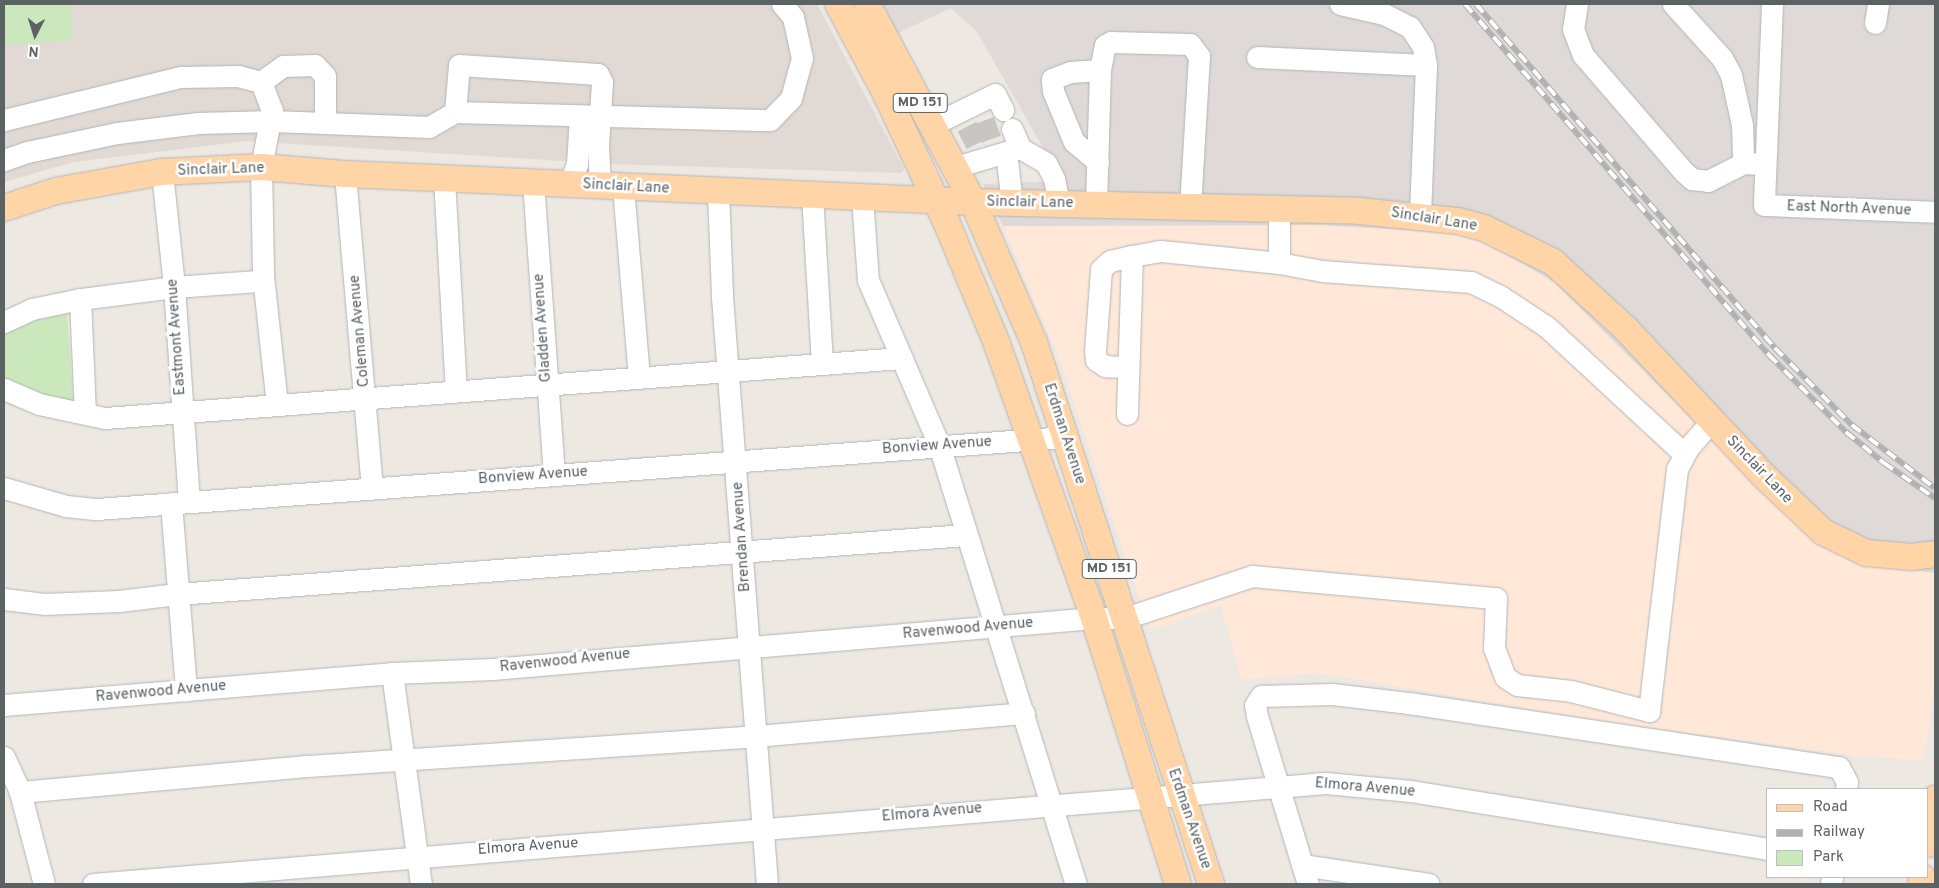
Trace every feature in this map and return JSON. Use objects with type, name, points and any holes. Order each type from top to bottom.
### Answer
[{"type":"main road","name":"Erdman Avenue","points":[[838,4],[936,200],[966,267],[1034,440],[1094,618],[1178,884]]},
{"type":"main road","name":"Erdman Avenue","points":[[867,4],[973,202],[1034,342],[1125,618],[1180,797],[1211,884]]},
{"type":"main road","name":"Sinclair Lane","points":[[4,208],[56,191],[162,172],[260,167],[344,174],[973,202],[1096,204],[1420,215],[1484,228],[1553,262],[1626,329],[1712,420],[1823,532],[1871,554],[1912,558],[1935,554]]},
{"type":"main road","points":[[1929,838],[1935,799]]},
{"type":"street","points":[[4,160],[27,152],[117,134],[198,123],[272,116],[325,123],[429,127],[454,112],[770,120],[791,98],[802,58],[793,17],[782,4]]},
{"type":"street","points":[[1340,4],[1384,14],[1410,28],[1423,47],[1426,65],[1420,215]]},
{"type":"street","points":[[1577,4],[1573,29],[1583,55],[1684,172],[1692,179],[1708,181],[1743,162],[1764,164],[1772,4]]},
{"type":"street","points":[[1673,4],[1722,58],[1731,75],[1742,125],[1743,162]]},
{"type":"street","points":[[1096,204],[1100,70],[1103,50],[1110,42],[1190,44],[1199,56],[1190,208]]},
{"type":"street","points":[[1257,57],[1426,65]]},
{"type":"street","points":[[454,112],[459,65],[467,64],[598,74],[602,82],[569,184]]},
{"type":"street","points":[[261,82],[283,66],[315,66],[325,76],[325,123]]},
{"type":"street","points":[[1098,162],[1074,142],[1053,91],[1052,79],[1070,72],[1100,70]]},
{"type":"street","points":[[4,120],[181,77],[238,76],[261,82]]},
{"type":"street","points":[[261,82],[272,116],[260,167],[263,276],[277,404]]},
{"type":"street","points":[[1003,110],[995,94],[988,135],[1012,203]]},
{"type":"street","points":[[590,116],[612,186],[639,377]]},
{"type":"street","points":[[932,124],[988,135],[1046,163],[1054,180],[1059,203]]},
{"type":"street","points":[[955,167],[988,135]]},
{"type":"street","name":"East North Avenue","points":[[1764,164],[1764,205],[1935,212]]},
{"type":"street","name":"Eastmont Avenue","points":[[162,172],[174,287],[182,411],[177,594],[186,690]]},
{"type":"street","name":"Coleman Avenue","points":[[344,174],[366,398],[372,488]]},
{"type":"street","points":[[444,178],[456,391]]},
{"type":"street","name":"Gladden Avenue","points":[[533,182],[554,474]]},
{"type":"street","name":"Brendan Avenue","points":[[718,191],[728,371],[767,884]]},
{"type":"street","points":[[812,195],[822,364]]},
{"type":"street","points":[[862,197],[864,249],[868,280],[939,445],[1076,884]]},
{"type":"street","points":[[1279,210],[1279,263]]},
{"type":"street","points":[[1128,367],[1105,366],[1096,360],[1101,269],[1110,261],[1161,250],[1279,263],[1322,271],[1471,282],[1500,296],[1547,327],[1684,454],[1712,420]]},
{"type":"street","points":[[1126,414],[1132,256]]},
{"type":"street","points":[[4,322],[32,309],[80,299],[174,287],[230,285],[258,281],[263,276]]},
{"type":"street","points":[[80,299],[85,414]]},
{"type":"street","points":[[4,389],[39,404],[105,418],[902,358]]},
{"type":"street","name":"Bonview Avenue","points":[[4,488],[66,506],[97,509],[1065,437]]},
{"type":"street","name":"Ravenwood Avenue","points":[[4,705],[392,673],[492,668],[1094,618],[1125,618],[1252,576],[1496,598],[1494,648],[1505,677],[1517,685],[1571,691],[1649,711],[1674,491],[1677,469],[1684,454]]},
{"type":"street","points":[[4,599],[44,604],[74,604],[177,594],[966,535]]},
{"type":"street","points":[[392,673],[406,758],[421,884]]},
{"type":"street","points":[[1429,884],[1305,874],[1280,784],[1255,705],[1261,696],[1332,694],[1839,766],[1847,782],[1846,788]]},
{"type":"street","points":[[20,792],[406,758],[756,736],[1024,713]]},
{"type":"street","points":[[4,757],[20,792],[44,884]]},
{"type":"street","name":"Elmora Avenue","points":[[93,884],[1051,804],[1180,797],[1280,784],[1326,782],[1403,790],[1766,849]]},
{"type":"shaded area","points":[[4,4],[817,4],[904,169],[901,173],[610,164],[247,141],[74,162],[4,182]]},
{"type":"shaded area","points":[[881,4],[1935,4],[1935,573],[1876,564],[1787,514],[1555,283],[1498,249],[1461,233],[1320,225],[1003,226],[983,184],[1062,181],[977,32],[951,8],[898,33]]},
{"type":"shaded area","points":[[1320,225],[1461,233],[1498,249],[1555,283],[1621,346],[1876,564],[1935,573],[1935,685],[1923,760],[1859,756],[1624,724],[1318,673],[1242,679],[1221,606],[1150,630],[1059,358],[1003,226]]},
{"type":"green space","points":[[4,4],[70,4],[73,40],[4,45]]},
{"type":"green space","points":[[72,311],[67,315],[74,405],[4,381],[4,327],[37,314]]},
{"type":"tunnel","points":[[984,120],[991,139]]},
{"type":"tunnel","points":[[967,126],[976,144]]},
{"type":"railway","points":[[1465,4],[1769,355],[1846,432],[1884,463],[1935,498]]},
{"type":"railway","points":[[1476,4],[1775,348],[1852,425],[1935,488]]}]
